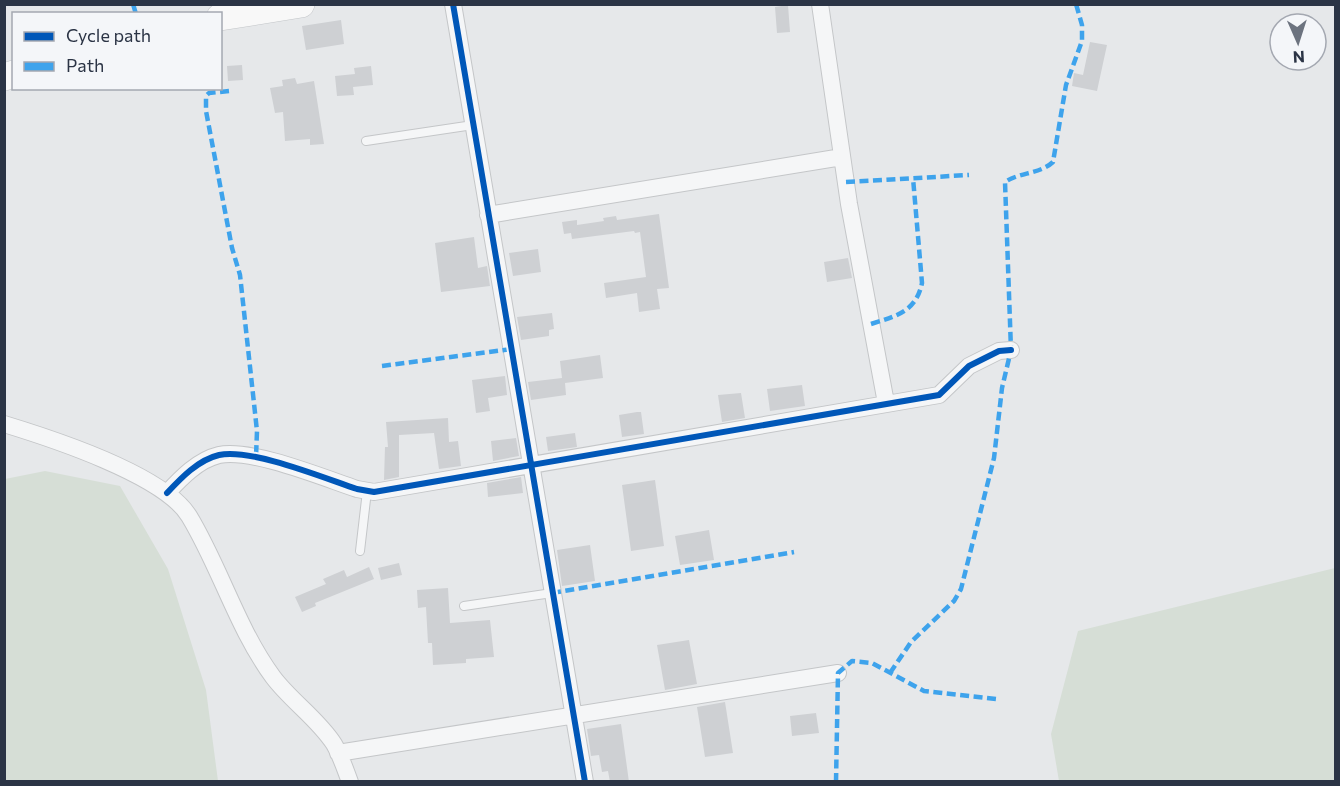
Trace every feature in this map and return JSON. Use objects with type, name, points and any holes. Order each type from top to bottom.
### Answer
[{"type":"main road","points":[[222,17],[301,4]]},
{"type":"street","points":[[453,4],[585,782]]},
{"type":"street","points":[[820,4],[842,157],[886,403]]},
{"type":"street","points":[[488,215],[842,157]]},
{"type":"street","points":[[167,493],[202,462],[231,454],[255,457],[367,491],[531,465],[939,395],[969,366],[999,351],[1011,350]]},
{"type":"street","points":[[4,424],[43,436],[156,484],[188,514],[223,588],[273,676],[333,742],[350,782]]},
{"type":"street","points":[[338,753],[838,673]]},
{"type":"lane","points":[[366,141],[473,125]]},
{"type":"lane","points":[[360,551],[367,491]]},
{"type":"lane","points":[[464,606],[552,593]]},
{"type":"shaded area","points":[[45,471],[120,486],[168,569],[206,690],[218,781],[5,781],[5,479]]},
{"type":"shaded area","points":[[1335,568],[1335,781],[1059,781],[1051,734],[1078,631]]},
{"type":"building","points":[[788,5],[790,32],[777,33],[775,7]]},
{"type":"building","points":[[341,20],[344,44],[306,50],[302,26]]},
{"type":"building","points":[[1090,42],[1107,45],[1097,91],[1072,86],[1074,73],[1083,75]]},
{"type":"building","points":[[242,65],[243,80],[228,81],[227,66]]},
{"type":"building","points":[[371,66],[373,85],[353,87],[354,95],[337,96],[335,76],[355,74],[354,68]]},
{"type":"building","points":[[295,78],[297,84],[314,81],[324,144],[310,145],[310,139],[285,141],[283,112],[275,113],[270,88],[283,86],[282,80]]},
{"type":"building","points":[[659,214],[669,288],[657,289],[660,309],[639,312],[637,293],[606,298],[604,283],[646,277],[640,232],[572,239],[571,233],[564,234],[562,222],[577,220],[577,225],[604,221],[603,218],[616,216],[617,220]]},
{"type":"building","points":[[474,237],[478,268],[487,266],[490,286],[441,292],[435,243]]},
{"type":"building","points":[[538,249],[541,272],[513,276],[509,253]]},
{"type":"building","points":[[848,258],[852,278],[827,282],[824,262]]},
{"type":"building","points":[[552,313],[554,329],[549,330],[549,336],[521,340],[517,317]]},
{"type":"building","points":[[600,355],[603,378],[565,383],[566,395],[531,400],[528,382],[562,378],[560,361]]},
{"type":"building","points":[[505,376],[507,395],[488,398],[490,411],[476,413],[472,380]]},
{"type":"building","points":[[802,385],[805,406],[770,411],[767,389]]},
{"type":"building","points":[[741,393],[745,418],[722,422],[718,395]]},
{"type":"building","points":[[641,412],[644,434],[622,437],[619,415]]},
{"type":"building","points":[[448,418],[449,442],[458,441],[461,466],[439,469],[434,433],[399,435],[399,477],[384,480],[385,447],[388,447],[386,422]]},
{"type":"building","points":[[575,433],[577,447],[548,451],[546,437]]},
{"type":"building","points":[[516,438],[519,456],[493,461],[491,441]]},
{"type":"building","points":[[521,477],[523,493],[488,497],[487,483]]},
{"type":"building","points":[[655,480],[664,546],[631,551],[622,485]]},
{"type":"building","points":[[709,530],[714,560],[680,565],[675,536]]},
{"type":"building","points":[[590,545],[595,581],[562,586],[557,550]]},
{"type":"building","points":[[399,563],[402,575],[381,580],[378,568]]},
{"type":"building","points":[[369,567],[374,579],[315,603],[316,606],[302,612],[295,597],[326,584],[323,579],[344,570],[347,577]]},
{"type":"building","points":[[448,588],[450,623],[490,620],[494,657],[466,659],[466,663],[433,665],[432,643],[428,643],[426,607],[418,608],[417,590]]},
{"type":"building","points":[[689,640],[697,684],[665,690],[657,645]]},
{"type":"building","points":[[725,702],[733,753],[705,757],[697,707]]},
{"type":"building","points":[[816,713],[819,733],[792,736],[790,716]]},
{"type":"building","points":[[621,724],[629,782],[610,782],[608,771],[602,772],[599,755],[591,756],[587,729]]},
{"type":"marked path","points":[[133,4],[135,12]]},
{"type":"marked path","points":[[890,673],[911,642],[954,601],[961,589],[994,458],[1002,388],[1011,350],[1005,182],[1042,169],[1053,162],[1066,85],[1082,41],[1082,25],[1076,4]]},
{"type":"marked path","points":[[229,91],[209,93],[206,96],[206,111],[232,248],[240,275],[257,431],[256,457]]},
{"type":"marked path","points":[[846,182],[969,175]]},
{"type":"marked path","points":[[871,324],[897,315],[910,307],[922,283],[913,178]]},
{"type":"marked path","points":[[382,366],[512,349]]},
{"type":"marked path","points":[[552,593],[794,552]]},
{"type":"marked path","points":[[836,782],[838,673],[852,661],[872,663],[924,691],[996,699]]},
{"type":"cycle path","points":[[453,4],[585,782]]},
{"type":"cycle path","points":[[167,493],[197,465],[211,457],[233,454],[268,460],[357,489],[374,492],[939,395],[969,366],[999,351],[1011,350]]}]
